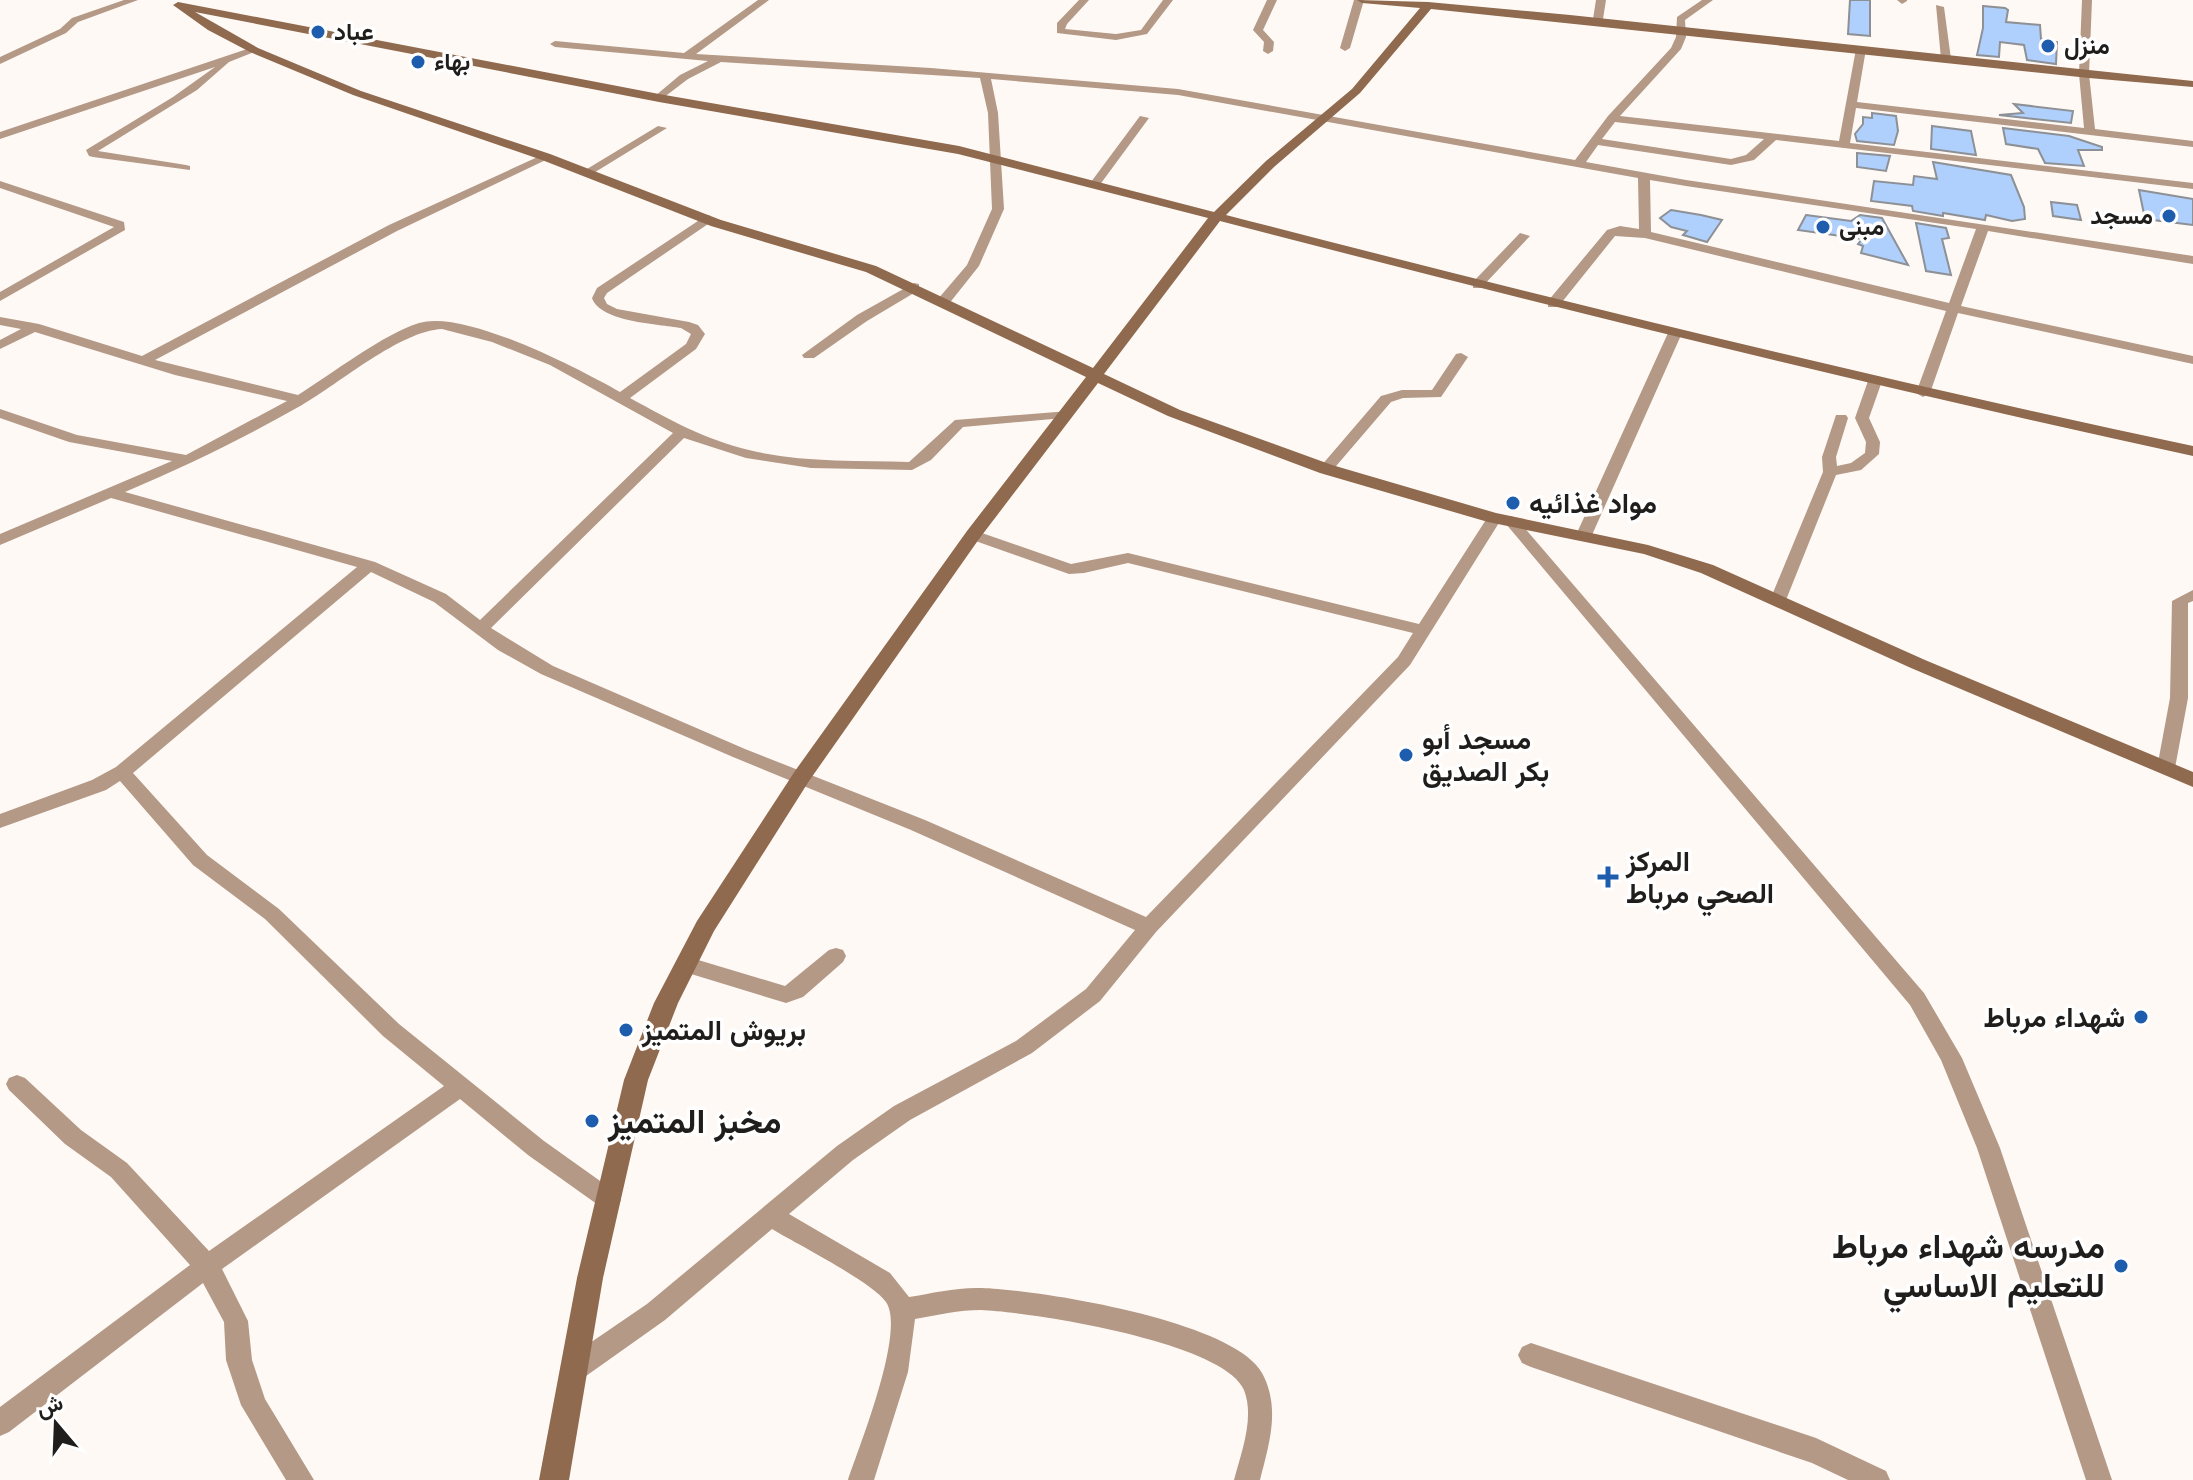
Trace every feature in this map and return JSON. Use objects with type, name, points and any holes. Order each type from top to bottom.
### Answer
[{"type":"street","points":[[0,61],[63,31],[75,20],[133,0]]},
{"type":"street","points":[[686,56],[764,0]]},
{"type":"street","points":[[1084,0],[1062,23],[1060,31],[1122,37],[1137,35],[1150,25],[1168,0]]},
{"type":"street","points":[[1268,51],[1269,42],[1258,30],[1272,0]]},
{"type":"street","points":[[1345,48],[1360,0],[1598,19],[2193,84]]},
{"type":"street","points":[[1598,19],[1601,0]]},
{"type":"street","points":[[1578,164],[1612,118],[1674,51],[1681,37],[1679,22],[1685,13],[1708,0]]},
{"type":"street","points":[[2087,0],[2084,74],[2090,132]]},
{"type":"street","points":[[173,2],[212,28],[254,50],[425,119],[546,157],[707,219],[871,269],[1174,413],[1326,469],[1502,519],[1584,535],[1693,564],[1918,664],[2193,780]]},
{"type":"street","points":[[173,2],[310,33],[994,158],[1553,304],[1923,393],[2193,451]]},
{"type":"street","points":[[554,1480],[577,1367],[590,1278],[636,1080],[685,964],[743,864],[973,535],[1217,216],[1384,62],[1428,5]]},
{"type":"street","points":[[1939,7],[1946,59]]},
{"type":"street","points":[[555,44],[1178,92],[1644,176],[2193,260]]},
{"type":"street","points":[[1844,145],[1861,49]]},
{"type":"street","points":[[0,136],[254,50]]},
{"type":"street","points":[[186,168],[93,154],[92,150],[167,107],[206,80],[230,58]]},
{"type":"street","points":[[659,98],[684,77],[719,59]]},
{"type":"street","points":[[943,302],[973,266],[998,209],[1000,195],[994,158],[993,113],[985,76]]},
{"type":"street","points":[[1851,104],[2193,144]]},
{"type":"street","points":[[1095,184],[1144,118]]},
{"type":"street","points":[[1612,118],[2193,186]]},
{"type":"street","points":[[588,172],[662,128]]},
{"type":"street","points":[[1594,141],[1731,162],[1750,158],[1772,138]]},
{"type":"street","points":[[144,360],[393,228],[546,157]]},
{"type":"street","points":[[1644,176],[1645,234]]},
{"type":"street","points":[[0,184],[120,225],[119,230],[0,297]]},
{"type":"street","points":[[621,398],[691,346],[698,334],[684,325],[613,312],[601,306],[598,298],[602,291],[707,219]]},
{"type":"street","points":[[1923,393],[1956,309],[1983,227]]},
{"type":"street","points":[[1553,304],[1611,233],[1620,230],[1956,309],[2193,360]]},
{"type":"street","points":[[1477,285],[1524,236]]},
{"type":"street","points":[[809,355],[914,287]]},
{"type":"street","points":[[0,321],[34,327],[242,388],[300,400]]},
{"type":"street","points":[[0,540],[189,460],[300,400],[423,326],[442,325],[497,339],[555,362],[682,432],[746,454],[786,461],[912,466],[925,460],[952,427],[960,423],[1064,414]]},
{"type":"street","points":[[0,345],[34,327]]},
{"type":"street","points":[[1584,535],[1675,333]]},
{"type":"street","points":[[1326,469],[1386,399],[1402,394],[1436,394],[1461,357]]},
{"type":"street","points":[[1830,472],[1856,467],[1872,454],[1873,442],[1862,418],[1875,381]]},
{"type":"street","points":[[0,413],[74,439],[189,460]]},
{"type":"street","points":[[1778,600],[1830,472],[1829,457],[1841,418]]},
{"type":"street","points":[[482,628],[682,432]]},
{"type":"street","points":[[114,494],[369,565],[440,598],[504,646],[547,670],[739,753],[802,776],[1149,927]]},
{"type":"street","points":[[577,1367],[656,1312],[845,1153],[902,1113],[1024,1047],[1093,995],[1149,927],[1404,661],[1502,519]]},
{"type":"street","points":[[1502,519],[1917,999],[1940,1033],[1959,1068],[1985,1133],[2099,1480]]},
{"type":"street","points":[[973,535],[1069,569],[1082,571],[1108,560],[1128,558],[1425,631]]},
{"type":"street","points":[[0,821],[99,785],[122,772],[170,736],[369,565]]},
{"type":"street","points":[[2166,768],[2186,700],[2180,601],[2193,595]]},
{"type":"street","points":[[122,772],[200,860],[272,914],[391,1030],[536,1148],[609,1200]]},
{"type":"street","points":[[685,964],[786,995],[796,991],[836,956]]},
{"type":"street","points":[[17,1084],[73,1137],[119,1170],[207,1266],[236,1321],[239,1360],[254,1405],[301,1480]]},
{"type":"street","points":[[0,1423],[207,1266],[462,1086]]},
{"type":"street","points":[[771,1216],[881,1281],[895,1293],[902,1309],[902,1331],[894,1377],[861,1480]]},
{"type":"street","points":[[902,1309],[979,1299],[1068,1309],[1186,1339],[1226,1355],[1250,1375],[1259,1395],[1261,1423],[1247,1480]]},
{"type":"street","points":[[1531,1355],[1816,1451],[1877,1480]]},
{"type":"building","points":[[1850,0],[1870,0],[1870,36],[1848,34]]},
{"type":"building","points":[[1983,6],[2008,10],[2006,22],[2040,25],[2041,39],[2057,42],[2056,64],[2027,60],[2024,45],[2000,42],[1999,57],[1977,55],[1983,28]]},
{"type":"building","points":[[2014,104],[2073,111],[2071,123],[1999,115],[2023,113]]},
{"type":"building","points":[[1872,113],[1896,116],[1898,131],[1894,145],[1857,141],[1855,134],[1863,124],[1863,117],[1872,118]]},
{"type":"building","points":[[1932,126],[1971,131],[1976,155],[1931,149]]},
{"type":"building","points":[[2003,128],[2069,136],[2102,147],[2102,150],[2078,150],[2084,166],[2045,163],[2038,149],[2006,144]]},
{"type":"building","name":"مبنى","points":[[1857,153],[1890,156],[1886,171],[1857,167]]},
{"type":"building","points":[[1933,162],[2011,175],[2024,207],[2025,219],[2012,221],[1986,215],[1985,220],[1943,213],[1943,216],[1913,211],[1912,206],[1871,201],[1874,181],[1913,185],[1914,176],[1937,179]]},
{"type":"building","points":[[2139,190],[2193,199],[2193,225],[2145,219]]},
{"type":"building","points":[[2051,202],[2077,205],[2081,220],[2053,216]]},
{"type":"building","points":[[1671,210],[1722,220],[1707,242],[1683,235],[1687,231],[1671,227],[1660,218]]},
{"type":"building","points":[[1806,215],[1851,221],[1860,215],[1882,218],[1908,265],[1861,253],[1863,246],[1858,244],[1862,239],[1798,230]]},
{"type":"building","points":[[1916,223],[1946,228],[1949,238],[1942,239],[1951,275],[1926,271]]},
{"type":"place","name":"عباد","points":[[318,32]]},
{"type":"place","name":"منزل","points":[[2048,46]]},
{"type":"place","name":"بهاء","points":[[418,62]]},
{"type":"place","name":"مسجد","points":[[2169,216]]},
{"type":"place","name":"مبنى","points":[[1823,227]]},
{"type":"place","name":"مواد غذائيه","points":[[1513,503]]},
{"type":"place","name":"مسجد أبو بكر الصديق","points":[[1406,755]]},
{"type":"place","name":"المركز الصحي مرباط","points":[[1608,877]]},
{"type":"place","name":"شهداء مرباط","points":[[2141,1017]]},
{"type":"place","name":"بريوش المتميز","points":[[626,1030]]},
{"type":"place","name":"مخبز المتميز","points":[[592,1121]]},
{"type":"place","name":"مدرسه شهداء مرباط للتعليم الاساسي","points":[[2121,1266]]}]
